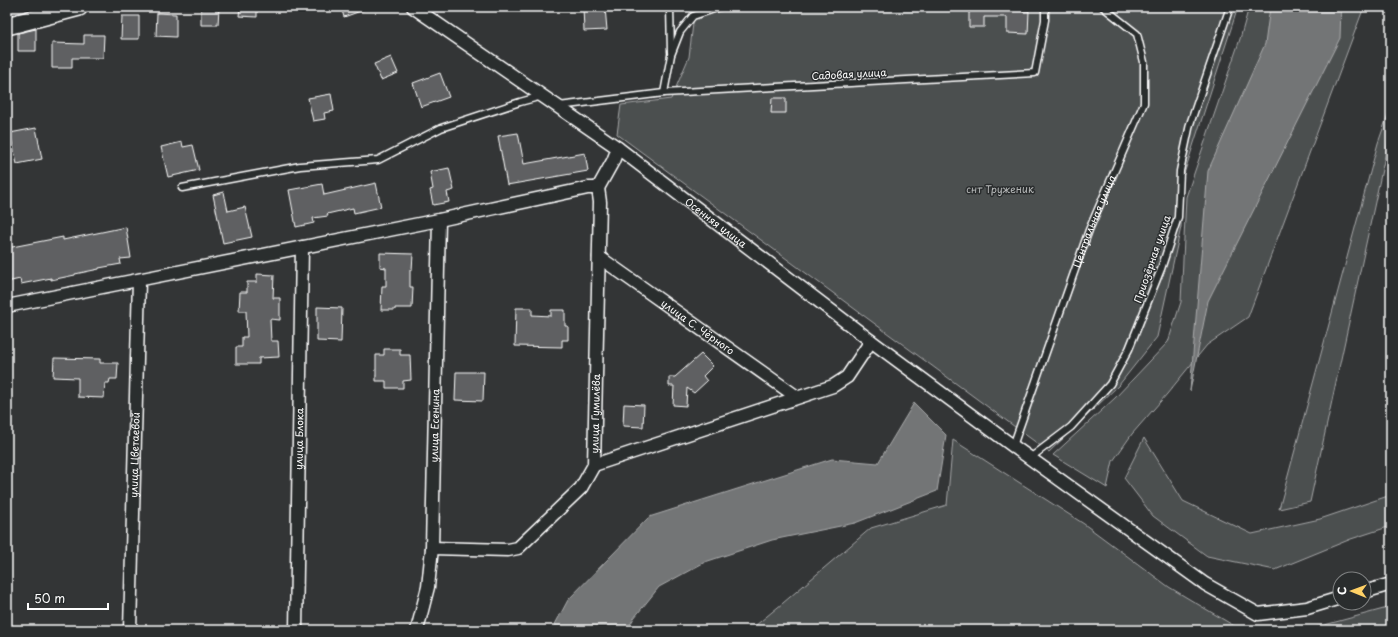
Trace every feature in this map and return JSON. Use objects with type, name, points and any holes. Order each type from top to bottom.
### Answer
[{"type":"street","points":[[7,26],[79,7]]},
{"type":"street","name":"Осенняя улица","points":[[413,7],[618,148],[871,341],[1013,446],[1205,584],[1258,614],[1307,608],[1332,600]]},
{"type":"street","points":[[7,306],[439,220],[588,188],[598,188],[618,148]]},
{"type":"street","name":"улица Гумилёва","points":[[432,548],[508,550],[518,548],[581,488],[594,465],[600,202],[598,188]]},
{"type":"street","name":"улица Есенина","points":[[417,630],[428,587],[432,548],[439,220]]},
{"type":"street","name":"улица Блока","points":[[296,630],[302,247]]},
{"type":"street","name":"улица С. Чёрного","points":[[599,257],[797,397]]},
{"type":"street","name":"улица Цветаевой","points":[[130,630],[139,280]]},
{"type":"street","points":[[594,465],[833,386],[847,377],[871,341]]},
{"type":"street","points":[[1372,590],[1391,584]]},
{"type":"lane","points":[[670,7],[671,56]]},
{"type":"lane","points":[[559,106],[664,93],[671,56],[680,32],[693,16],[720,7]]},
{"type":"lane","name":"Садовая улица","points":[[664,93],[1035,73],[1046,20],[1045,7]]},
{"type":"lane","name":"Центральная улица","points":[[1013,446],[1089,230],[1144,103],[1144,62],[1137,34],[1111,10],[1103,7]]},
{"type":"lane","name":"Приозёрная улица","points":[[1030,458],[1072,427],[1110,384],[1129,349],[1161,269],[1178,217],[1180,170],[1190,124],[1230,7]]},
{"type":"lane","points":[[182,188],[300,166],[378,160],[442,128],[520,102],[544,96]]},
{"type":"green space","name":"снт Труженик","points":[[695,7],[1238,7],[1183,177],[1181,227],[1157,337],[1119,385],[1049,452],[617,134],[621,105],[671,99],[689,57]]},
{"type":"green space","points":[[1249,7],[1364,7],[1248,317],[1207,345],[1132,434],[1113,461],[1107,488],[1053,455],[1115,398],[1168,342],[1181,302],[1186,197],[1240,39]]},
{"type":"green space","points":[[1391,106],[1391,135],[1388,142],[1310,502],[1279,509],[1378,143]]},
{"type":"green space","points":[[1144,438],[1183,501],[1252,534],[1320,519],[1391,495],[1391,526],[1351,539],[1275,570],[1207,556],[1153,516],[1124,478]]},
{"type":"green space","points":[[953,440],[1084,524],[1169,587],[1241,630],[750,630],[871,528],[947,505]]},
{"type":"green space","points":[[1391,607],[1391,630],[1306,630]]},
{"type":"shaded area","points":[[1270,7],[1341,7],[1340,38],[1208,301],[1190,391],[1208,171],[1265,44]]},
{"type":"shaded area","points":[[914,403],[946,435],[937,491],[855,523],[772,540],[705,562],[659,587],[634,618],[627,630],[552,630],[568,600],[649,517],[832,459],[878,463]]},
{"type":"building","points":[[201,7],[219,7],[218,25],[201,25]]},
{"type":"building","points":[[240,7],[257,7],[257,17],[239,16]]},
{"type":"building","points":[[341,7],[369,7],[369,8],[344,17]]},
{"type":"building","points":[[583,7],[605,7],[607,30],[584,31]]},
{"type":"building","points":[[969,7],[1023,7],[1023,11],[1029,11],[1028,34],[1007,33],[1007,17],[984,17],[984,27],[969,27]]},
{"type":"building","points":[[157,13],[176,14],[176,37],[156,36]]},
{"type":"building","points":[[122,16],[139,16],[139,39],[121,39]]},
{"type":"building","points":[[36,29],[36,51],[18,51],[18,33]]},
{"type":"building","points":[[84,35],[104,35],[103,58],[72,58],[72,68],[52,68],[52,43],[84,44]]},
{"type":"building","points":[[391,57],[398,73],[381,80],[374,64]]},
{"type":"building","points":[[440,73],[449,97],[421,107],[413,83]]},
{"type":"building","points":[[331,94],[334,111],[324,113],[325,119],[313,121],[308,98]]},
{"type":"building","points":[[772,98],[786,98],[786,113],[771,113]]},
{"type":"building","points":[[36,128],[42,159],[17,164],[10,133]]},
{"type":"building","points":[[518,133],[524,164],[585,153],[588,171],[507,185],[498,136]]},
{"type":"building","points":[[182,142],[183,147],[193,145],[199,170],[168,177],[161,147]]},
{"type":"building","points":[[449,168],[454,190],[447,192],[449,202],[433,205],[430,190],[433,189],[430,172]]},
{"type":"building","points":[[376,183],[381,207],[354,213],[353,208],[327,214],[328,216],[313,218],[314,223],[296,227],[289,190],[322,184],[324,195]]},
{"type":"building","points":[[224,192],[228,211],[245,207],[252,237],[223,243],[213,195]]},
{"type":"building","points":[[126,227],[131,258],[120,259],[121,264],[51,280],[51,278],[21,284],[20,279],[7,282],[7,248],[63,237],[63,240]]},
{"type":"building","points":[[380,253],[413,254],[412,270],[410,270],[410,287],[413,287],[412,308],[381,310],[382,286],[386,286],[386,268],[380,267]]},
{"type":"building","points":[[257,274],[274,275],[273,298],[280,298],[280,320],[270,319],[271,341],[278,341],[279,357],[259,358],[259,364],[236,364],[236,347],[242,347],[242,337],[247,337],[246,311],[239,311],[240,292],[247,292],[247,282],[257,282]]},
{"type":"building","points":[[317,307],[342,308],[341,342],[317,341]]},
{"type":"building","points":[[516,308],[532,308],[532,315],[551,316],[551,310],[565,310],[565,326],[568,326],[568,340],[562,340],[562,347],[515,346]]},
{"type":"building","points":[[384,349],[400,349],[400,355],[410,355],[411,380],[403,381],[403,388],[386,388],[386,381],[376,381],[376,355],[384,355]]},
{"type":"building","points":[[701,354],[713,366],[703,376],[707,381],[694,393],[687,388],[686,406],[673,405],[674,386],[669,386],[669,377],[675,377]]},
{"type":"building","points":[[54,358],[100,359],[100,363],[118,363],[117,379],[110,379],[109,383],[105,383],[104,398],[78,397],[78,378],[53,377]]},
{"type":"building","points":[[456,372],[484,372],[483,401],[455,400]]},
{"type":"building","points":[[624,404],[644,405],[643,427],[623,426]]}]
